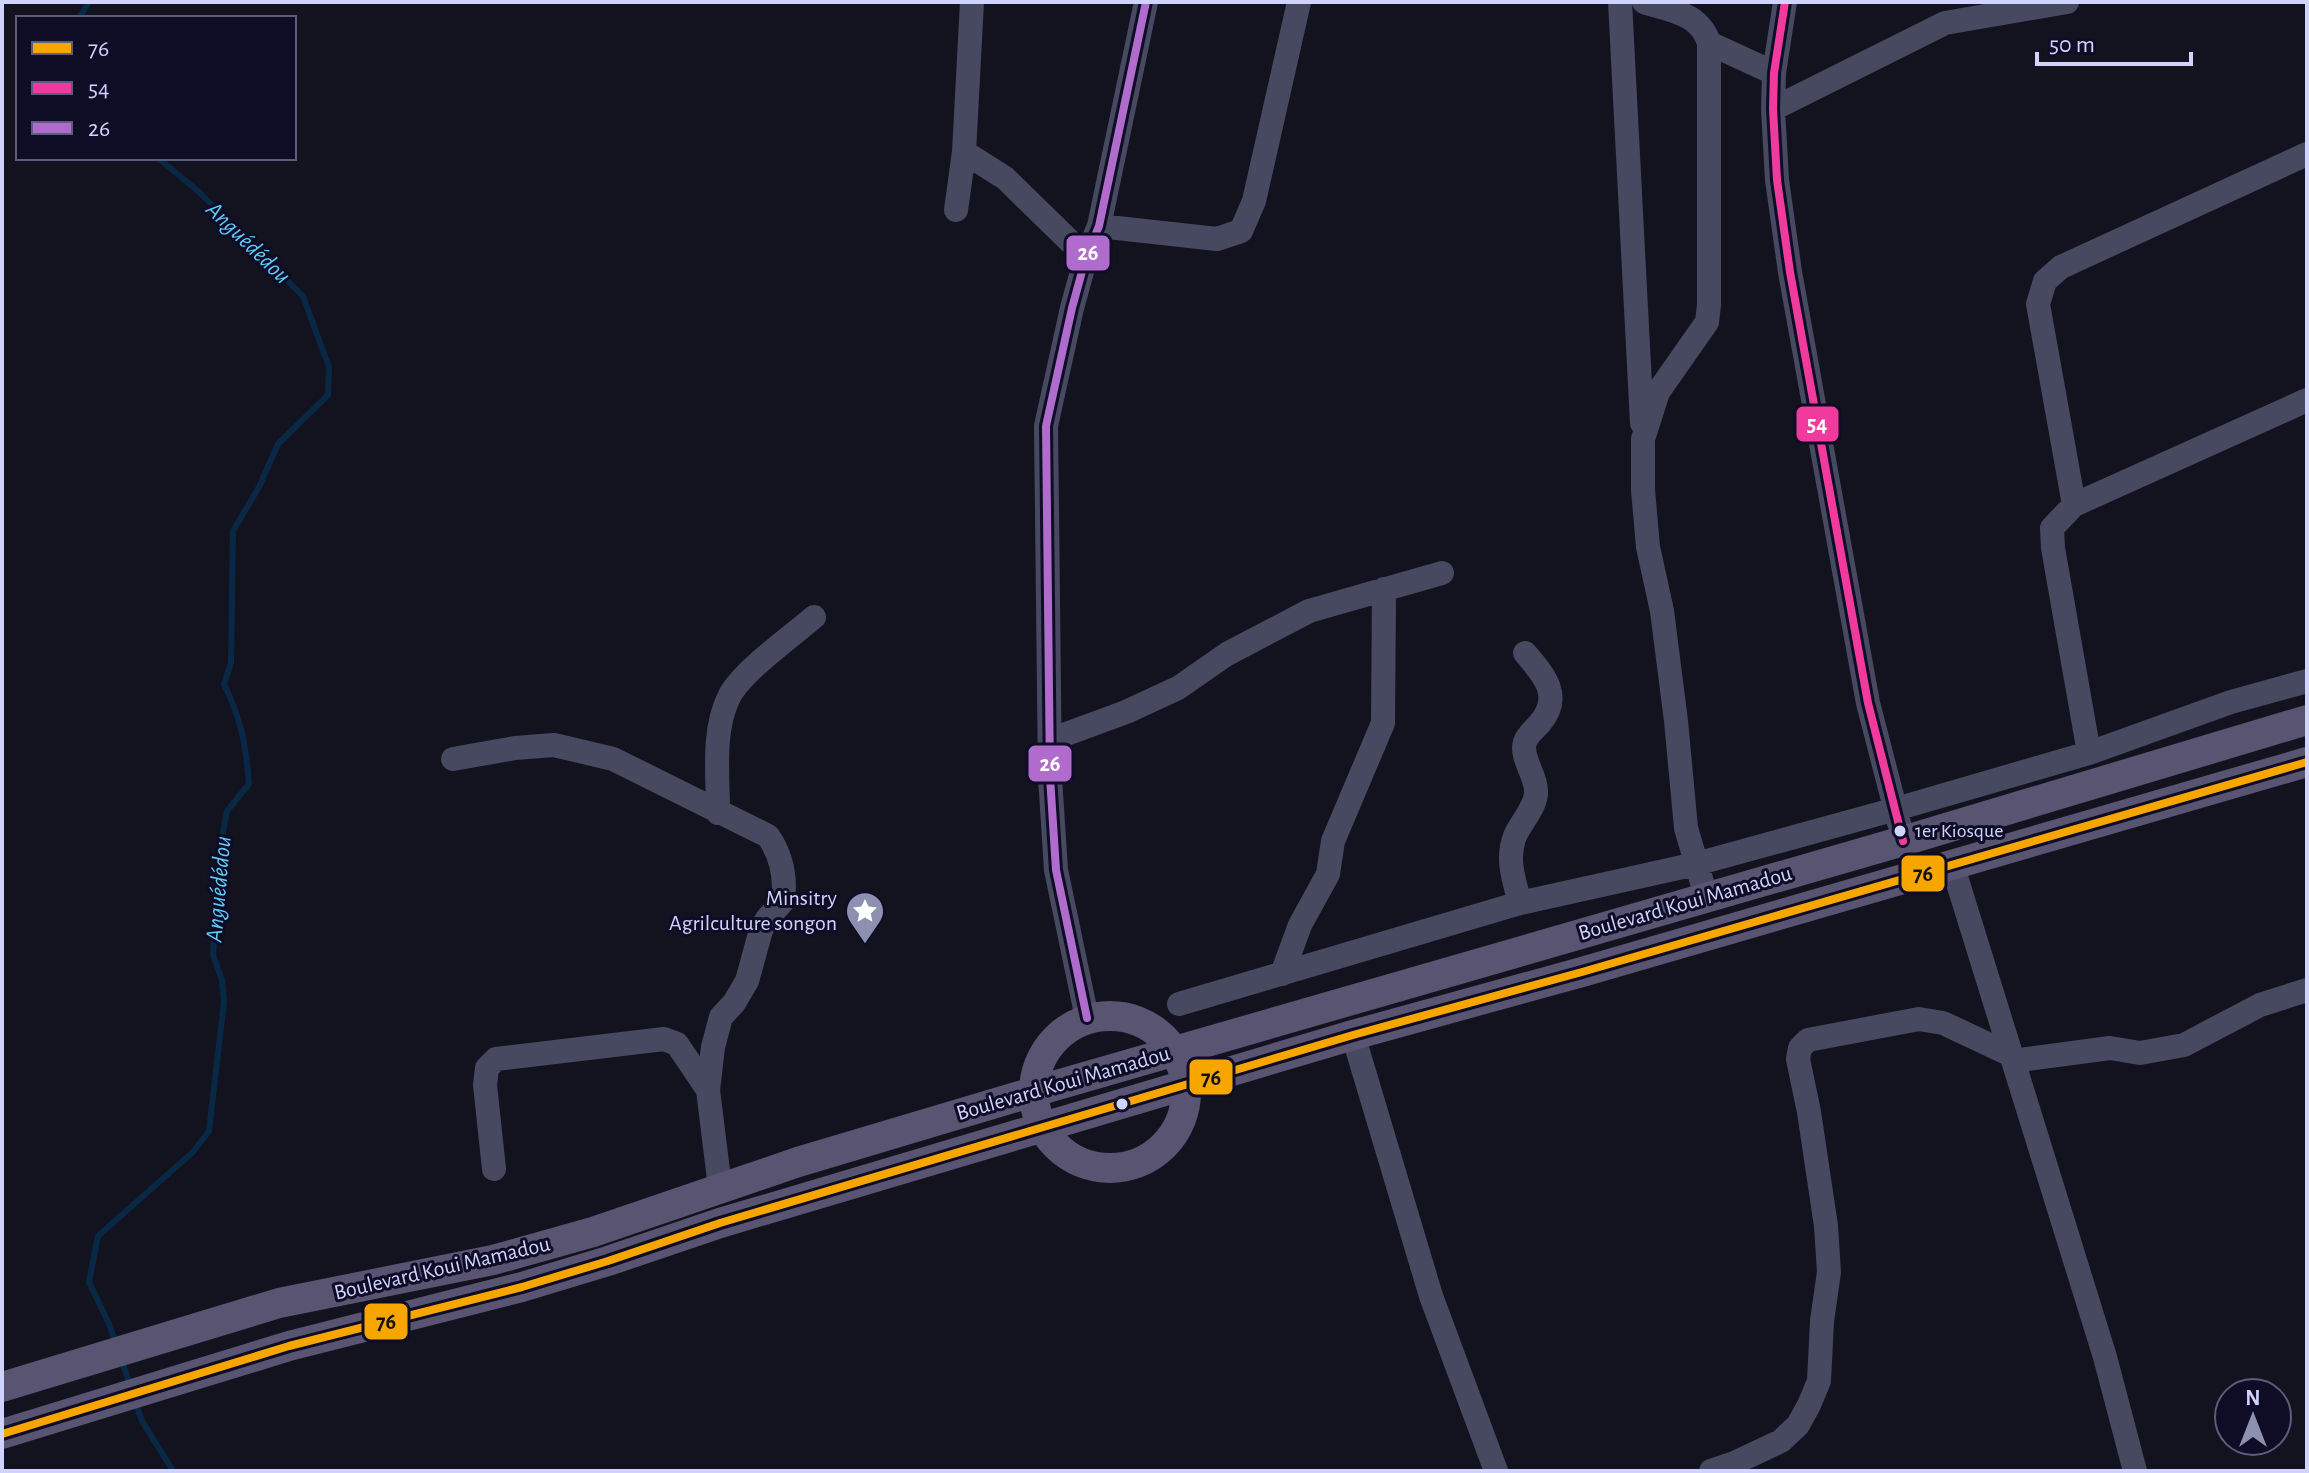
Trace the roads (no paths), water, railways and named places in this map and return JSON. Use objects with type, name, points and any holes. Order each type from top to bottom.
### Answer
[{"type":"main road","name":"Boulevard Koui Mamadou","points":[[2,1387],[279,1303],[493,1260],[593,1232],[720,1187],[1033,1092],[1903,841],[2307,720]]},
{"type":"main road","name":"Boulevard Koui Mamadou","points":[[2,1434],[289,1346],[522,1287],[720,1223],[1353,1035],[1597,968],[2307,762]]},
{"type":"main road","points":[[1112,1015],[1136,1020],[1158,1032],[1175,1050],[1187,1086],[1184,1112],[1173,1136],[1155,1154],[1131,1166],[1105,1169],[1079,1162],[1057,1148],[1041,1127],[1033,1092],[1036,1068],[1048,1046],[1065,1029],[1087,1018],[1112,1015]]},
{"type":"street","points":[[956,210],[964,152],[972,2]]},
{"type":"street","points":[[1087,1018],[1056,870],[1050,740],[1046,426],[1072,308],[1086,257],[1099,226],[1146,2]]},
{"type":"street","points":[[1099,226],[1217,239],[1241,231],[1254,201],[1299,2]]},
{"type":"street","points":[[1620,2],[1648,547],[1662,611],[1686,828],[1706,896]]},
{"type":"street","points":[[1643,439],[1658,392],[1707,322],[1709,305],[1709,43],[1706,32],[1695,19],[1644,2]]},
{"type":"street","points":[[1785,2],[1774,73],[1777,180],[1790,272],[1868,703],[1903,841]]},
{"type":"street","points":[[1773,109],[1945,23],[2067,2]]},
{"type":"street","points":[[1709,43],[1774,73]]},
{"type":"street","points":[[964,152],[1005,178],[1086,257]]},
{"type":"street","points":[[2074,505],[2038,304],[2045,281],[2061,267],[2307,154]]},
{"type":"street","points":[[2089,753],[2073,673],[2052,528],[2074,505],[2307,400]]},
{"type":"street","points":[[1050,740],[1126,712],[1178,688],[1227,654],[1309,611],[1442,573]]},
{"type":"street","points":[[1282,974],[1300,925],[1328,874],[1333,841],[1383,723],[1384,589]]},
{"type":"street","points":[[718,813],[719,729],[729,697],[741,680],[814,617]]},
{"type":"street","points":[[1520,903],[1510,861],[1514,838],[1534,801],[1536,791],[1524,748],[1525,740],[1543,720],[1550,706],[1551,691],[1543,674],[1525,653]]},
{"type":"street","points":[[1179,1004],[1520,903],[1696,864],[1896,809],[2089,753],[2231,702],[2307,681]]},
{"type":"street","points":[[453,759],[554,745],[613,759],[768,836],[779,856],[784,881],[783,901],[761,930],[747,981],[721,1017],[713,1047],[708,1090],[720,1187]]},
{"type":"street","points":[[1952,864],[2105,1357],[2135,1471]]},
{"type":"street","points":[[1711,1471],[1781,1441],[1798,1425],[1819,1381],[1822,1321],[1829,1272],[1826,1226],[1798,1059],[1800,1048],[1808,1040],[1919,1019],[1943,1023],[2012,1058],[2110,1048],[2140,1053],[2184,1045],[2260,1005],[2307,990]]},
{"type":"street","points":[[1353,1035],[1431,1296],[1496,1471]]},
{"type":"street","points":[[494,1169],[485,1085],[487,1068],[496,1059],[664,1039],[677,1044],[708,1090]]},
{"type":"waterway","name":"Anguédédou","points":[[80,16],[89,2]]},
{"type":"waterway","name":"Anguédédou","points":[[116,1344],[89,1282],[98,1236],[193,1152],[209,1131],[224,1002],[222,980],[213,955],[219,853],[227,811],[249,784],[242,732],[224,684],[231,663],[233,531],[259,487],[278,444],[328,395],[329,367],[303,296],[198,191],[160,160]]},
{"type":"waterway","name":"Anguédédou","points":[[121,1358],[130,1385]]},
{"type":"waterway","name":"Anguédédou","points":[[136,1404],[142,1421],[173,1471]]},
{"type":"place","name":"1er Kiosque","points":[[1900,831]]},
{"type":"place","name":"Minsitry Agrilculture songon","points":[[865,945]]}]
